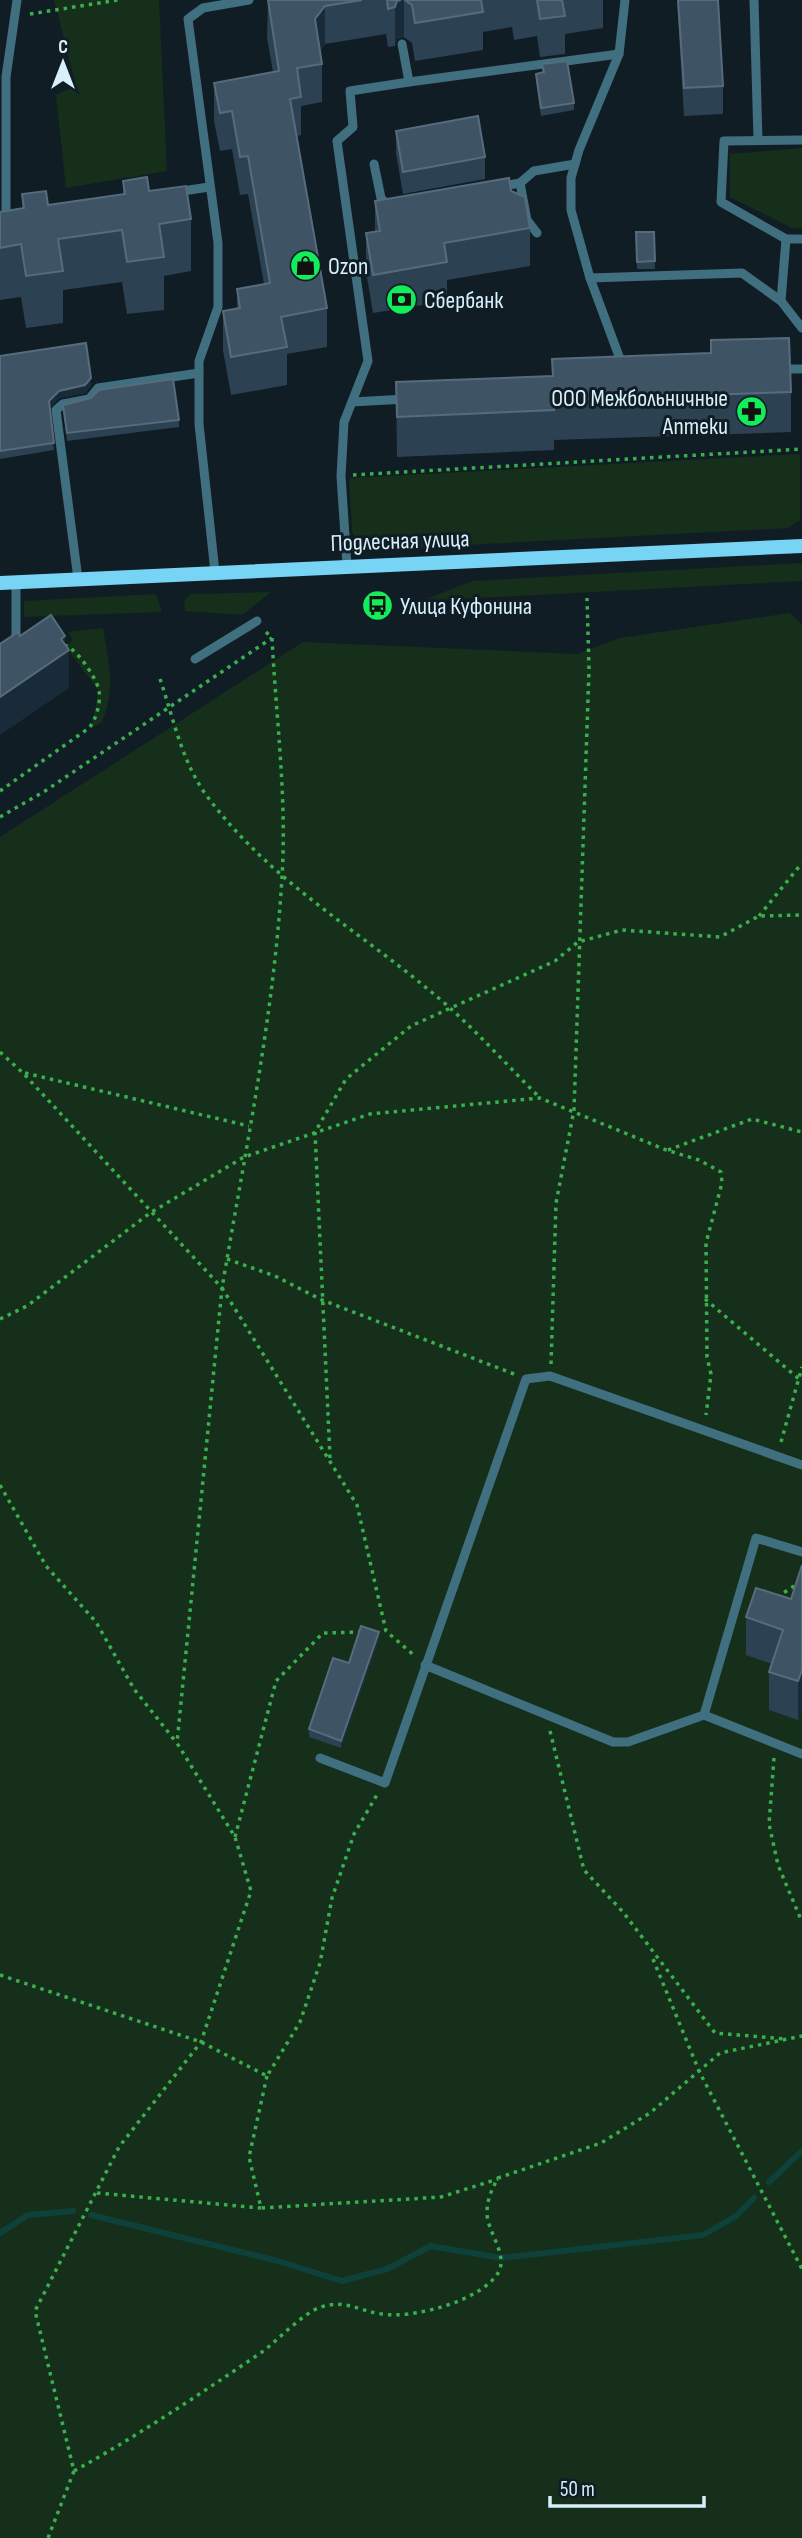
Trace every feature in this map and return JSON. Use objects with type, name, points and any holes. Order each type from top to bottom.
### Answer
[{"type":"main road","name":"Подлесная улица","points":[[0,583],[802,546]]},
{"type":"lane","points":[[17,0],[3,77],[6,218],[19,216]]},
{"type":"lane","points":[[215,572],[210,496],[199,424],[199,361],[218,307],[218,243],[188,19],[203,8],[249,0]]},
{"type":"lane","points":[[615,376],[626,376],[590,278],[571,210],[571,178],[619,54],[625,0]]},
{"type":"lane","points":[[754,0],[758,140]]},
{"type":"lane","points":[[402,44],[409,82]]},
{"type":"lane","points":[[347,566],[341,476],[344,422],[368,361],[337,141],[353,127],[350,91],[619,54]]},
{"type":"lane","points":[[802,140],[724,141],[721,202],[786,239],[802,239]]},
{"type":"lane","points":[[374,164],[383,202],[394,206]]},
{"type":"lane","points":[[482,190],[520,183],[534,171],[575,164]]},
{"type":"lane","points":[[520,183],[527,220],[537,233]]},
{"type":"lane","points":[[168,193],[209,187]]},
{"type":"lane","points":[[781,301],[786,239]]},
{"type":"lane","points":[[590,278],[742,273],[781,301],[802,328]]},
{"type":"lane","points":[[775,370],[802,369]]},
{"type":"lane","points":[[78,579],[56,410],[63,404],[89,399],[98,388],[199,373]]},
{"type":"lane","points":[[352,402],[419,398]]},
{"type":"lane","points":[[0,659],[15,649],[16,582]]},
{"type":"lane","points":[[195,659],[257,621]]},
{"type":"lane","points":[[320,1758],[385,1783],[526,1379],[550,1376],[802,1465]]},
{"type":"lane","points":[[704,1715],[756,1538],[802,1552]]},
{"type":"lane","points":[[425,1665],[622,1744],[704,1715],[802,1754]]},
{"type":"path","points":[[15,17],[118,0]]},
{"type":"path","points":[[341,476],[802,449]]},
{"type":"path","points":[[550,1376],[555,1203],[574,1110],[589,669],[587,598]]},
{"type":"path","points":[[177,1744],[222,1288],[268,1018],[282,879],[284,841],[272,638],[257,621]]},
{"type":"path","points":[[0,817],[272,638]]},
{"type":"path","points":[[0,791],[89,728],[94,721],[100,696],[97,683],[72,648],[66,644],[60,646]]},
{"type":"path","points":[[160,679],[170,707],[174,730],[203,790],[282,879],[450,1008],[540,1098]]},
{"type":"path","points":[[330,1460],[315,1132],[346,1079],[411,1026],[555,961],[578,942],[622,930],[720,937],[760,916],[802,863]]},
{"type":"path","points":[[760,916],[802,915]]},
{"type":"path","points":[[0,1052],[23,1073],[149,1213],[222,1288],[357,1505],[386,1631],[425,1665]]},
{"type":"path","points":[[23,1073],[250,1126]]},
{"type":"path","points":[[0,1319],[27,1306],[149,1213],[244,1157],[370,1114],[540,1098],[666,1150],[699,1160],[722,1172],[722,1183],[706,1243],[707,1357],[711,1374],[706,1415]]},
{"type":"path","points":[[666,1150],[752,1119],[802,1132]]},
{"type":"path","points":[[227,1259],[275,1276],[322,1300],[526,1379]]},
{"type":"path","points":[[705,1299],[799,1379]]},
{"type":"path","points":[[777,1457],[802,1367]]},
{"type":"path","points":[[0,1485],[46,1566],[96,1622],[134,1689],[177,1744],[235,1837],[251,1891],[201,2042],[119,2147],[35,2311],[74,2471],[48,2538]]},
{"type":"path","points":[[769,1602],[802,1581]]},
{"type":"path","points":[[235,1837],[276,1681],[323,1633],[386,1631]]},
{"type":"path","points":[[547,1716],[584,1870],[623,1912],[715,2033],[793,2040]]},
{"type":"path","points":[[774,1745],[769,1824],[778,1866],[802,1922]]},
{"type":"path","points":[[261,2208],[249,2157],[267,2076],[300,2022],[320,1963],[332,1898],[354,1834],[385,1783]]},
{"type":"path","points":[[651,1952],[699,2071],[802,2269]]},
{"type":"path","points":[[0,1975],[201,2042],[267,2076]]},
{"type":"path","points":[[97,2193],[261,2208],[441,2197],[601,2143],[650,2113],[720,2053],[746,2045],[793,2040],[802,2035]]},
{"type":"path","points":[[74,2471],[153,2427],[273,2344],[319,2308],[348,2303],[383,2314],[438,2310],[489,2283],[499,2272],[501,2258],[487,2213],[489,2194],[498,2178]]},
{"type":"green space","points":[[54,0],[159,0],[167,171],[66,188],[56,95],[76,86]]},
{"type":"green space","points":[[802,148],[802,229],[792,228],[730,197],[730,154]]},
{"type":"green space","points":[[800,454],[800,520],[788,528],[373,550],[357,545],[352,531],[349,478]]},
{"type":"green space","points":[[802,563],[802,581],[421,601],[472,581]]},
{"type":"green space","points":[[271,592],[242,615],[185,611],[184,601],[191,594]]},
{"type":"green space","points":[[156,594],[162,612],[24,617],[24,601]]},
{"type":"green space","points":[[790,613],[802,625],[802,2538],[0,2538],[0,837],[303,642],[577,654],[620,638]]},
{"type":"green space","points":[[103,628],[110,675],[109,698],[102,722],[91,728],[99,691],[65,646],[73,640],[68,632]]},
{"type":"building","points":[[268,0],[362,0],[325,6],[315,19],[322,64],[297,68],[301,97],[290,99],[327,308],[281,317],[287,347],[231,357],[223,311],[240,308],[237,289],[270,283],[248,156],[240,157],[232,111],[220,113],[214,83],[279,71]]},
{"type":"building","points":[[387,0],[401,0],[397,1],[395,7],[388,9]]},
{"type":"building","points":[[405,0],[481,0],[483,12],[415,23],[412,5]]},
{"type":"building","points":[[537,0],[562,0],[565,16],[540,19]]},
{"type":"building","points":[[678,0],[718,0],[723,86],[684,88]]},
{"type":"building","points":[[567,61],[574,103],[541,108],[536,74],[544,72],[542,64]]},
{"type":"building","points":[[478,116],[485,157],[403,172],[396,131]]},
{"type":"building","points":[[147,177],[149,191],[186,186],[191,219],[159,224],[164,257],[127,262],[122,230],[58,239],[63,271],[26,276],[21,244],[0,248],[0,212],[24,208],[22,194],[46,191],[48,205],[125,194],[123,181]]},
{"type":"building","points":[[509,178],[511,191],[525,197],[530,228],[444,243],[447,262],[373,275],[366,233],[380,231],[375,201]]},
{"type":"building","points":[[636,232],[654,232],[655,261],[637,262]]},
{"type":"building","points":[[789,338],[791,392],[554,400],[554,410],[397,417],[396,382],[553,376],[552,359],[711,353],[711,340]]},
{"type":"building","points":[[86,343],[91,378],[85,385],[59,391],[49,401],[54,443],[0,451],[0,356]]},
{"type":"building","points":[[173,379],[179,420],[67,433],[63,405],[91,398],[99,390]]},
{"type":"building","points":[[51,615],[65,636],[61,639],[69,650],[0,697],[0,644],[18,632],[20,636]]},
{"type":"building","points":[[802,1565],[802,1670],[798,1681],[769,1672],[783,1630],[746,1617],[756,1588],[791,1599]]},
{"type":"building","points":[[361,1626],[379,1632],[341,1741],[309,1729],[333,1658],[349,1663]]},
{"type":"waterway","points":[[769,2182],[802,2151]]},
{"type":"waterway","points":[[91,2215],[278,2261],[342,2281],[387,2269],[431,2246],[501,2258],[703,2235],[736,2216],[754,2198]]},
{"type":"waterway","points":[[0,2233],[28,2215],[73,2211]]},
{"type":"place","name":"Ozon","points":[[305,266]]},
{"type":"place","name":"Сбербанк","points":[[401,300]]},
{"type":"place","name":"ООО Межбольничные Аптеки","points":[[751,412]]},
{"type":"place","name":"Улица Куфонина","points":[[377,606]]}]
